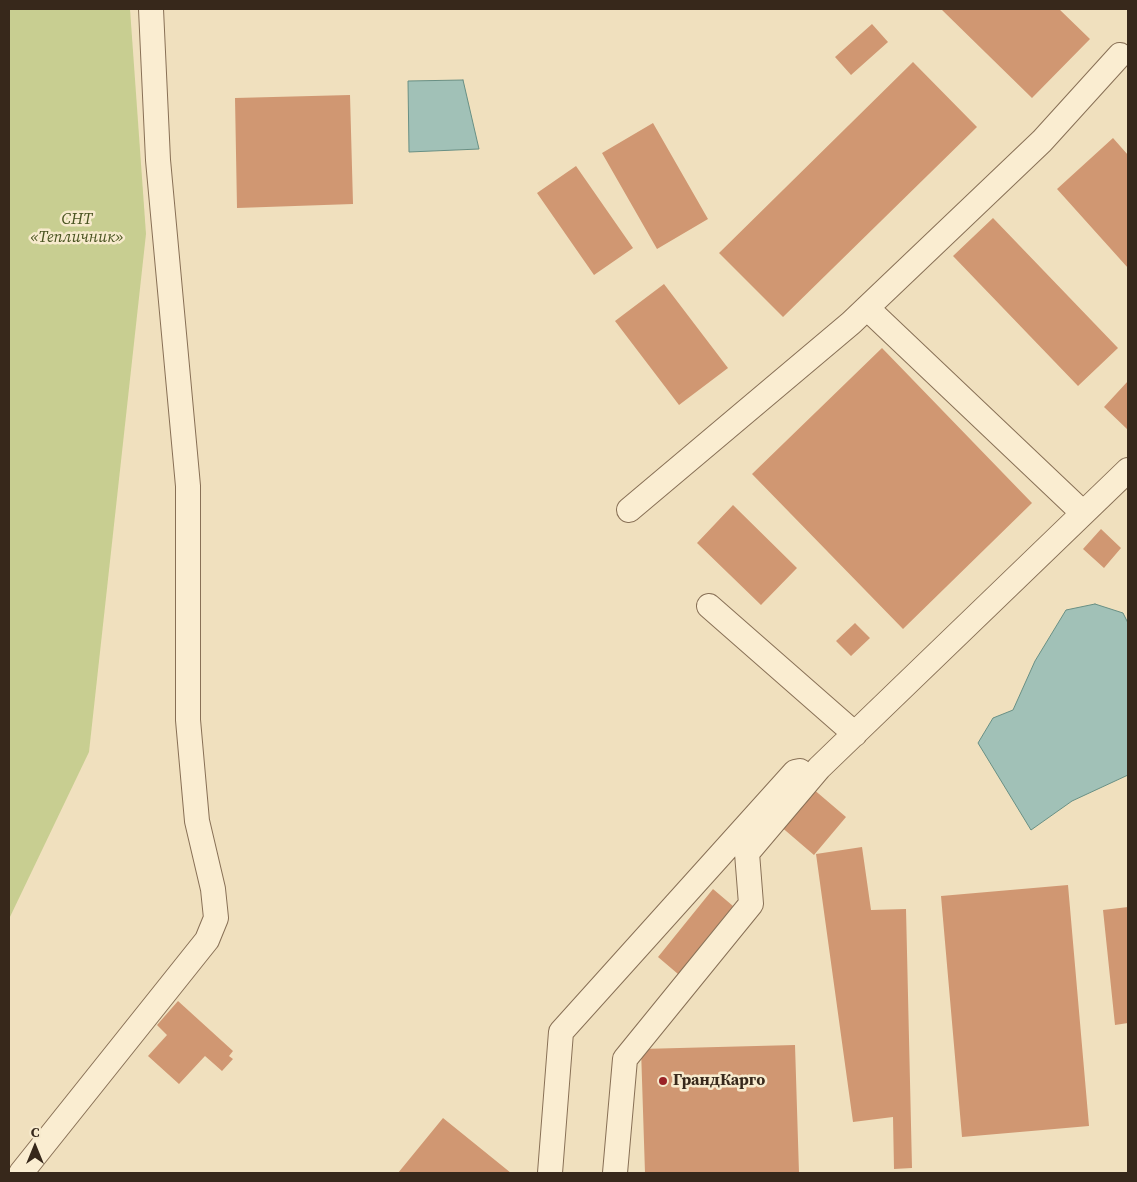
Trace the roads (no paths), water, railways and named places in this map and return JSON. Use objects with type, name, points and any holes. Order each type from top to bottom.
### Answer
[{"type":"street","points":[[21,1173],[207,940],[216,918],[214,889],[197,821],[188,720],[188,486],[158,160],[151,9]]},
{"type":"street","points":[[629,510],[851,323],[1042,141],[1120,55]]},
{"type":"street","points":[[867,308],[1083,514]]},
{"type":"street","points":[[615,1173],[625,1059],[751,904],[747,853],[819,768],[1128,470]]},
{"type":"street","points":[[709,606],[854,734]]},
{"type":"street","points":[[550,1173],[561,1032],[795,772],[819,768]]},
{"type":"water","points":[[463,80],[479,149],[409,152],[408,81]]},
{"type":"water","points":[[1095,604],[1123,613],[1128,623],[1128,775],[1072,801],[1031,830],[978,743],[993,718],[1013,710],[1035,661],[1066,610]]},
{"type":"place","name":"ГрандКарго","points":[[663,1081]]},
{"type":"park label","name":"СНТ «Тепличник»","points":[[77,229]]}]
